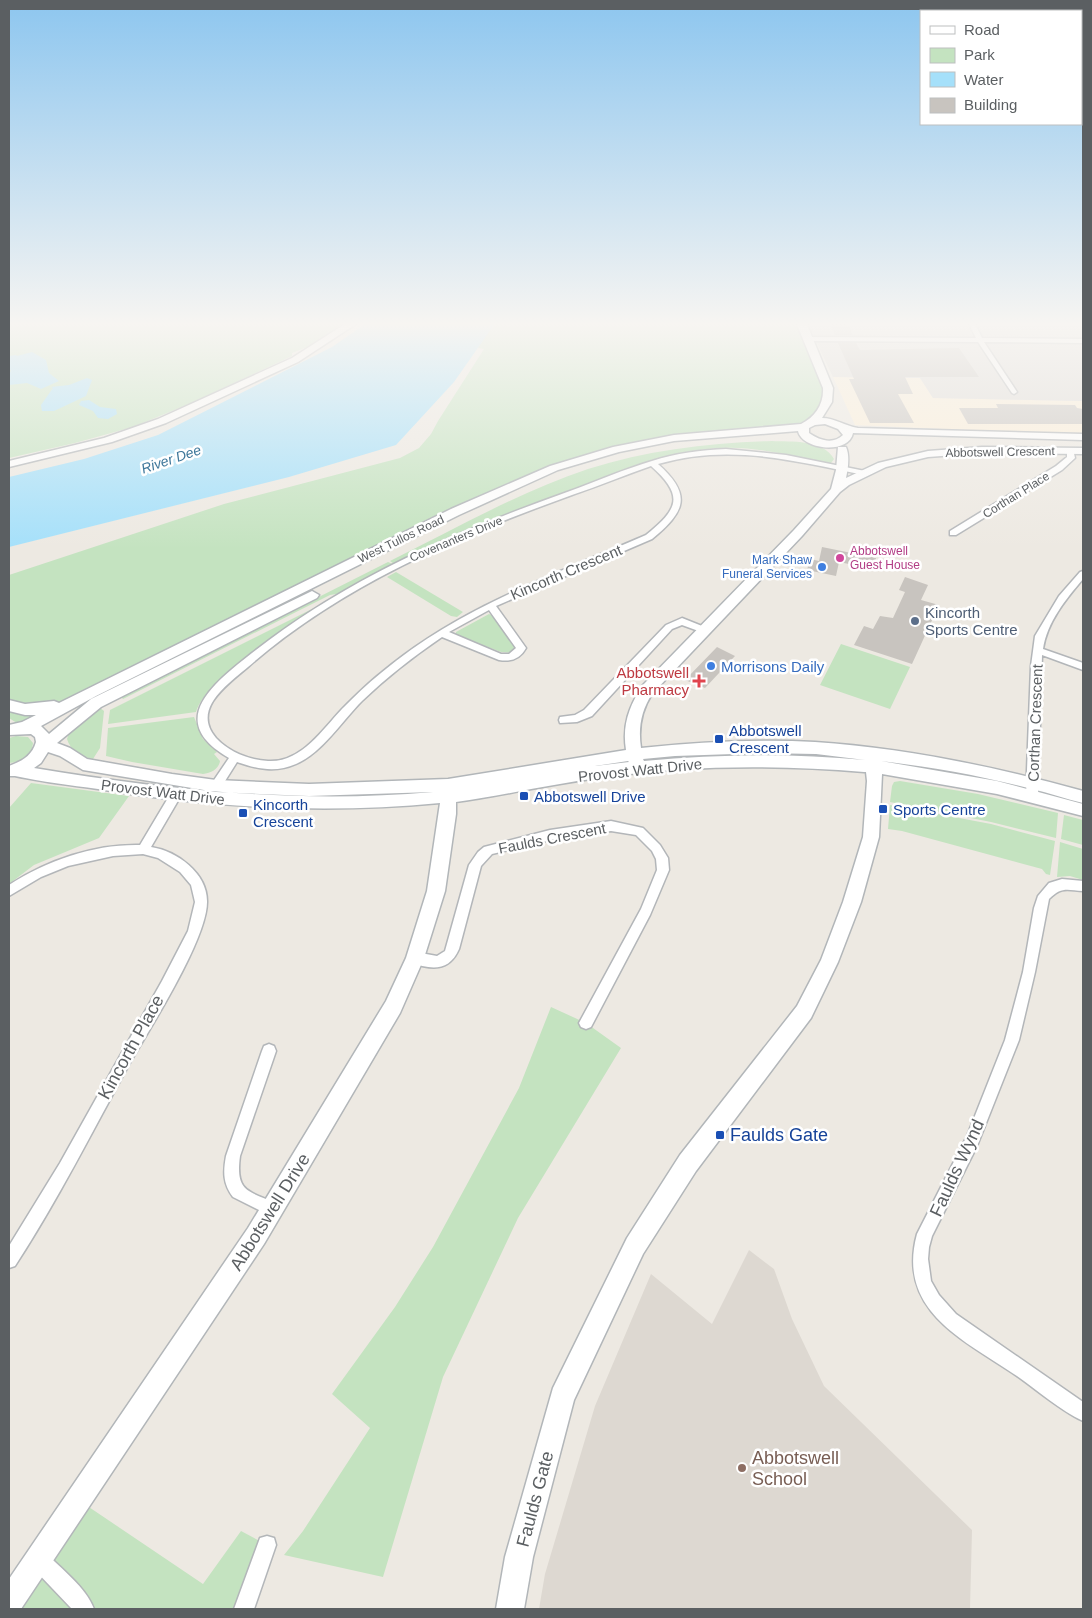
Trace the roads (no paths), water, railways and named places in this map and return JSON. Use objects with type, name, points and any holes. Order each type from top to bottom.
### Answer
[{"type":"main road","points":[[9,464],[100,442],[162,421],[213,398]]},
{"type":"main road","points":[[808,429],[828,402],[828,398]]},
{"type":"main road","name":"West Tullos Road","points":[[45,744],[59,736],[83,711],[96,703],[409,546],[544,482],[621,456],[661,448],[808,429]]},
{"type":"main road","name":"Provost Watt Drive","points":[[1033,789],[1083,797]]},
{"type":"street","points":[[823,443],[838,443],[840,423],[833,398]]},
{"type":"street","points":[[842,469],[837,455],[808,429],[825,421],[1083,444]]},
{"type":"street","points":[[840,423],[866,431],[1083,437]]},
{"type":"street","name":"West Tullos Road","points":[[19,728],[497,492],[554,468],[594,455],[656,441],[700,435],[808,429]]},
{"type":"street","name":"Abbotswell Crescent","points":[[636,761],[632,739],[632,721],[639,701],[647,690],[704,630],[792,540],[836,490],[841,479],[844,459],[842,449]]},
{"type":"street","name":"Abbotswell Crescent","points":[[836,490],[882,465],[907,457],[982,450],[1083,451]]},
{"type":"street","name":"Covenanters Drive","points":[[234,758],[214,741],[205,728],[202,714],[205,703],[219,686],[308,617],[426,550],[499,520],[652,463],[690,454],[741,451],[779,455],[865,473]]},
{"type":"street","name":"Corthan Place","points":[[953,533],[1059,468],[1070,458],[1070,451]]},
{"type":"street","name":"Kincorth Crescent","points":[[234,758],[267,766],[283,764],[294,760],[314,745],[385,674],[442,633],[490,605],[648,537],[667,523],[677,507],[678,495],[674,484],[652,463]]},
{"type":"street","name":"Corthan Crescent","points":[[1033,789],[1037,650],[1040,636],[1051,615],[1083,574]]},
{"type":"street","points":[[442,633],[500,657],[512,657],[519,653],[521,648],[516,639],[490,605]]},
{"type":"street","points":[[564,720],[577,718],[588,713],[670,626],[682,621],[704,630]]},
{"type":"street","name":"Corthan Crescent","points":[[1037,650],[1083,667]]},
{"type":"street","points":[[9,705],[20,710],[34,710],[51,707],[91,692]]},
{"type":"street","points":[[9,718],[19,728]]},
{"type":"street","name":"Provost Watt Drive","points":[[19,728],[40,732],[45,744],[56,748],[83,764],[216,786],[309,790],[496,791],[590,774],[636,761],[694,763],[770,761],[819,763],[873,762],[938,776],[1033,789],[1083,810]]},
{"type":"street","points":[[12,773],[35,759],[42,752],[45,744]]},
{"type":"street","points":[[9,892],[40,872],[60,865],[96,855],[144,849],[175,796],[216,786],[234,758]]},
{"type":"street","name":"Faulds Gate","points":[[510,1609],[519,1558],[562,1397],[635,1246],[688,1163],[804,1012],[829,962],[852,902],[871,837],[873,824],[873,762]]},
{"type":"street","name":"Provost Watt Drive","points":[[12,773],[175,796],[302,804],[448,791]]},
{"type":"street","name":"Abbotswell Drive","points":[[9,1604],[37,1559],[178,1353],[273,1209],[393,1007],[415,958],[440,872],[448,814],[448,791]]},
{"type":"street","name":"Faulds Crescent","points":[[415,958],[436,963],[444,961],[450,956],[475,865],[488,850],[542,837],[611,826],[638,831],[656,848],[662,858],[662,870],[646,911],[586,1023]]},
{"type":"street","name":"Kincorth Place","points":[[9,1260],[33,1225],[86,1130],[163,989],[197,922],[200,898],[193,878],[187,870],[165,855],[144,849]]},
{"type":"street","name":"Faulds Wynd","points":[[1083,886],[1062,884],[1053,887],[1044,896],[1040,908],[1029,972],[1012,1040],[972,1141],[925,1234],[920,1250],[919,1262],[925,1287],[940,1310],[950,1320],[1083,1412]]},
{"type":"street","points":[[269,1052],[233,1156],[231,1181],[233,1187],[238,1192],[273,1209]]},
{"type":"street","points":[[244,1609],[267,1545]]},
{"type":"street","points":[[37,1559],[75,1597],[84,1609]]},
{"type":"water","points":[[46,398],[83,398],[54,411],[42,411],[41,405]]},
{"type":"water","name":"River Dee","points":[[232,398],[440,398],[396,445],[289,477],[9,547],[9,477],[84,459],[158,435]]},
{"type":"water","points":[[89,400],[100,407],[116,409],[117,414],[108,419],[98,418],[93,411],[79,405],[81,401]]},
{"type":"place","name":"Abbotswell Guest House","points":[[840,558]]},
{"type":"place","name":"Mark Shaw Funeral Services","points":[[822,567]]},
{"type":"place","name":"Kincorth Sports Centre","points":[[915,621]]},
{"type":"place","name":"Morrisons Daily","points":[[711,666]]},
{"type":"place","name":"Abbotswell Pharmacy","points":[[699,681]]},
{"type":"place","name":"Abbotswell Crescent","points":[[719,739]]},
{"type":"place","name":"Abbotswell Drive","points":[[524,796]]},
{"type":"place","name":"Sports Centre","points":[[883,809]]},
{"type":"place","name":"Kincorth Crescent","points":[[243,813]]},
{"type":"place","name":"Faulds Gate","points":[[720,1135]]},
{"type":"place","name":"Abbotswell School","points":[[742,1468]]}]
